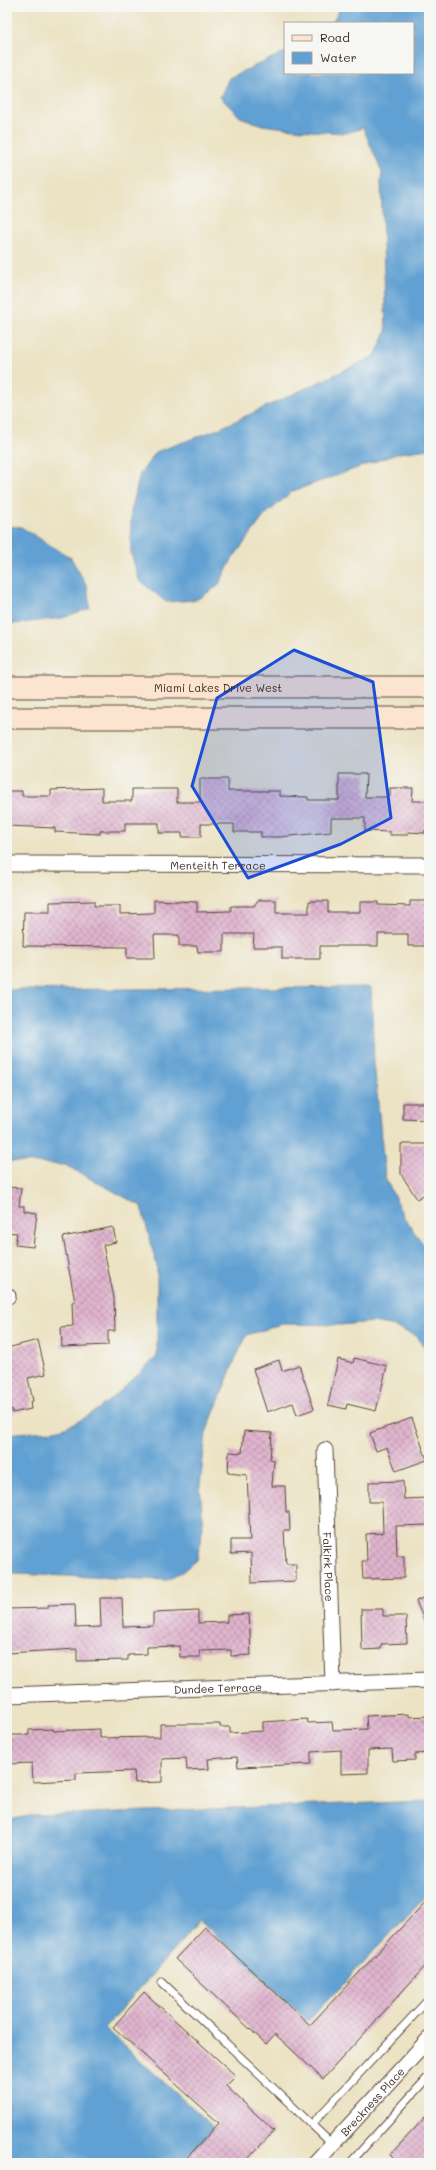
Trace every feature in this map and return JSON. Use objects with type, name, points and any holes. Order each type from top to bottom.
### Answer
[{"type":"main road","name":"Miami Lakes Drive West","points":[[7,687],[429,687]]},
{"type":"main road","points":[[7,718],[429,718]]},
{"type":"street","name":"Menteith Terrace","points":[[7,864],[429,865]]},
{"type":"street","name":"Falkirk Place","points":[[325,1450],[333,1684]]},
{"type":"street","name":"Dundee Terrace","points":[[7,1694],[429,1680]]},
{"type":"street","name":"Breckness Place","points":[[315,2163],[429,2039]]},
{"type":"lane","points":[[162,1982],[332,2144]]},
{"type":"lane","points":[[312,2124],[429,1999]]},
{"type":"lane","points":[[350,2163],[429,2076]]},
{"type":"highlighted area","points":[[294,650],[373,682],[391,818],[341,844],[248,878],[192,786],[217,698]]},
{"type":"water","points":[[341,7],[429,7],[429,449],[399,453],[293,491],[265,515],[232,559],[218,586],[196,600],[166,602],[139,580],[131,553],[131,512],[140,474],[156,452],[216,430],[375,356],[386,332],[381,182],[382,172],[363,128],[346,133],[310,131],[262,125],[240,117],[220,97],[229,78],[284,52],[284,74],[414,74],[414,22],[333,22]]},
{"type":"water","points":[[7,526],[21,527],[71,558],[87,586],[90,608],[62,618],[7,625]]},
{"type":"water","points":[[371,987],[374,1062],[385,1177],[404,1218],[429,1252],[429,1354],[417,1336],[389,1325],[373,1322],[340,1325],[283,1324],[247,1335],[236,1357],[206,1433],[200,1485],[203,1526],[197,1559],[181,1573],[167,1580],[14,1574],[7,1570],[7,1435],[59,1429],[87,1417],[111,1399],[157,1357],[157,1266],[141,1206],[65,1165],[7,1161],[7,990]]},
{"type":"water","points":[[429,1801],[429,1893],[308,2021],[200,1920],[105,2028],[214,2128],[181,2163],[7,2163],[7,1825],[13,1819],[34,1815]]},
{"type":"building","points":[[339,774],[366,774],[365,797],[390,797],[390,788],[413,788],[412,801],[429,801],[429,830],[425,830],[425,833],[408,832],[408,835],[390,835],[390,832],[365,831],[365,818],[331,818],[331,832],[280,837],[261,837],[261,832],[234,832],[234,824],[201,824],[201,837],[182,837],[182,833],[159,833],[159,823],[125,823],[125,831],[100,831],[100,834],[55,832],[55,828],[7,826],[7,791],[22,791],[22,796],[51,796],[51,790],[102,788],[102,801],[132,801],[132,789],[177,789],[177,802],[200,802],[200,779],[228,779],[228,791],[280,791],[280,796],[308,797],[308,800],[339,800]]},
{"type":"building","points":[[154,900],[197,902],[197,912],[231,911],[231,906],[254,906],[258,900],[276,900],[276,913],[309,913],[309,901],[328,901],[328,912],[360,912],[360,902],[378,902],[378,905],[410,906],[410,901],[429,901],[429,946],[408,946],[408,934],[378,934],[378,946],[320,946],[320,959],[282,959],[282,947],[253,947],[254,934],[224,934],[224,952],[198,952],[197,946],[179,946],[179,935],[154,935],[155,958],[127,958],[127,947],[23,946],[24,912],[50,912],[50,902],[94,901],[94,906],[120,906],[120,914],[154,913]]},
{"type":"building","points":[[403,1103],[429,1103],[429,1120],[403,1119]]},
{"type":"building","points":[[401,1144],[429,1144],[429,1191],[417,1199],[401,1174]]},
{"type":"building","points":[[7,1187],[21,1188],[19,1206],[24,1206],[24,1211],[37,1213],[33,1247],[15,1245],[17,1233],[7,1232]]},
{"type":"building","points":[[113,1227],[116,1242],[103,1245],[114,1298],[115,1331],[108,1331],[108,1345],[62,1347],[61,1327],[73,1326],[72,1302],[75,1302],[63,1237]]},
{"type":"building","points":[[38,1340],[46,1374],[28,1378],[33,1401],[30,1402],[31,1409],[12,1413],[12,1409],[7,1411],[7,1348]]},
{"type":"building","points":[[354,1358],[387,1366],[376,1411],[347,1404],[346,1409],[328,1405],[338,1359],[353,1363]]},
{"type":"building","points":[[279,1360],[282,1371],[299,1365],[314,1409],[297,1415],[293,1403],[267,1412],[253,1369]]},
{"type":"building","points":[[412,1418],[427,1460],[396,1471],[387,1447],[376,1451],[370,1433]]},
{"type":"building","points":[[244,1431],[272,1433],[270,1459],[274,1460],[272,1486],[285,1486],[286,1512],[289,1512],[290,1530],[284,1530],[286,1564],[296,1564],[296,1581],[252,1583],[251,1553],[231,1554],[231,1540],[250,1540],[247,1475],[228,1473],[229,1452],[242,1453]]},
{"type":"building","points":[[403,1481],[404,1499],[427,1498],[428,1525],[396,1526],[397,1556],[404,1556],[404,1578],[363,1579],[362,1561],[367,1561],[366,1534],[383,1533],[382,1502],[369,1502],[369,1482]]},
{"type":"building","points":[[429,1595],[429,1632],[416,1601]]},
{"type":"building","points":[[100,1598],[122,1598],[123,1627],[153,1626],[153,1613],[198,1611],[198,1623],[227,1622],[227,1615],[249,1614],[251,1655],[231,1656],[231,1650],[199,1651],[200,1657],[180,1657],[179,1646],[147,1647],[147,1654],[128,1655],[128,1660],[77,1661],[77,1649],[7,1653],[7,1609],[48,1608],[48,1605],[75,1604],[76,1628],[101,1627]]},
{"type":"building","points":[[361,1609],[383,1609],[383,1616],[406,1616],[407,1643],[381,1644],[381,1649],[362,1650]]},
{"type":"building","points":[[409,1714],[409,1717],[426,1716],[426,1719],[429,1718],[429,1753],[415,1754],[415,1760],[393,1761],[392,1749],[368,1750],[368,1773],[341,1774],[341,1750],[311,1752],[311,1764],[238,1767],[237,1757],[208,1759],[209,1769],[187,1770],[186,1758],[162,1759],[162,1782],[135,1783],[134,1771],[76,1773],[76,1780],[33,1782],[32,1763],[7,1764],[7,1735],[29,1735],[29,1730],[53,1729],[53,1731],[100,1729],[100,1738],[160,1737],[160,1724],[220,1724],[220,1727],[230,1727],[230,1733],[263,1731],[263,1722],[307,1719],[308,1723],[332,1722],[333,1730],[367,1729],[366,1716]]},
{"type":"building","points":[[429,1898],[429,1962],[323,2079],[275,2034],[266,2044],[175,1959],[205,1927],[310,2025]]},
{"type":"building","points":[[144,1992],[236,2076],[226,2086],[274,2131],[244,2163],[182,2163],[219,2123],[113,2027]]},
{"type":"building","points":[[429,2113],[429,2163],[398,2163],[390,2155]]}]
